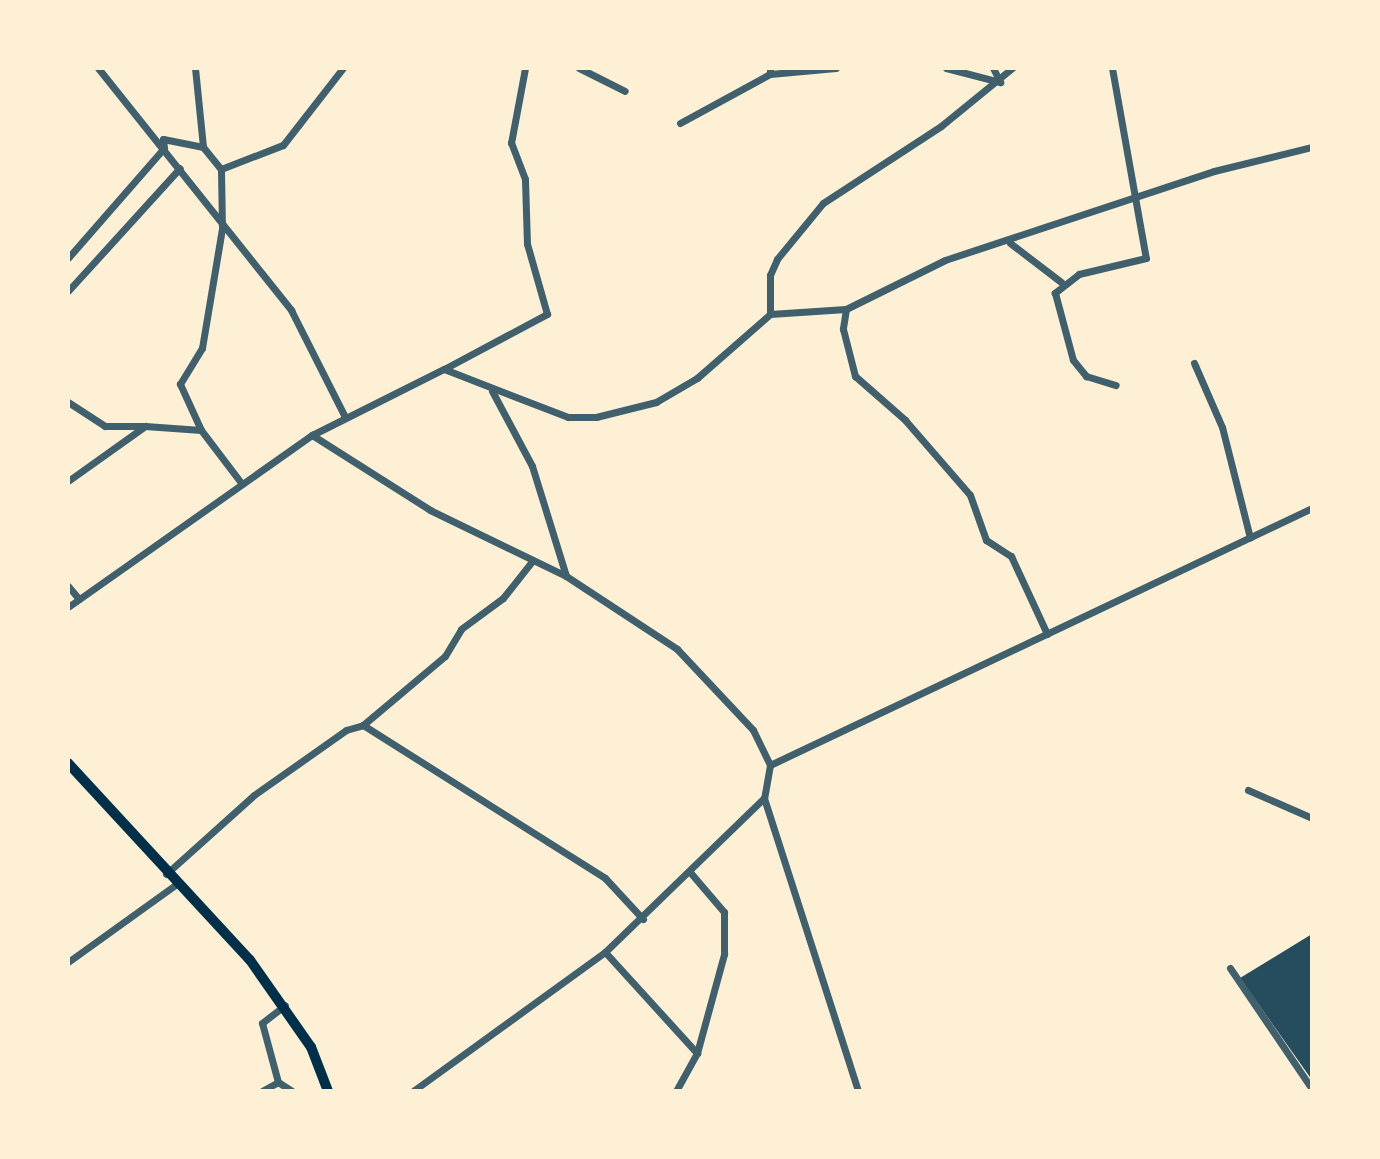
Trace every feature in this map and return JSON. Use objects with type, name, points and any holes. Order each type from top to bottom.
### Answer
[{"type":"main road","points":[[69,763],[175,885],[285,1005],[328,1091]]},
{"type":"street","points":[[98,68],[180,168],[222,228],[291,310],[344,415]]},
{"type":"street","points":[[195,68],[203,147],[221,169],[222,228],[202,348],[180,383],[201,430],[242,484]]},
{"type":"street","points":[[221,169],[283,145],[343,68]]},
{"type":"street","points":[[68,607],[344,415],[444,369],[547,314],[527,244],[526,179],[511,143],[525,68]]},
{"type":"street","points":[[579,68],[625,91]]},
{"type":"street","points":[[680,123],[770,71],[836,68]]},
{"type":"street","points":[[946,68],[1000,82]]},
{"type":"street","points":[[993,68],[1000,82]]},
{"type":"street","points":[[770,314],[770,275],[777,259],[823,203],[1000,82],[1012,68]]},
{"type":"street","points":[[1112,68],[1138,197],[1146,258],[1061,282],[1055,293],[1073,360],[1086,376],[1116,385]]},
{"type":"street","points":[[68,258],[164,148],[163,139],[203,147]]},
{"type":"street","points":[[444,369],[492,390],[568,417],[596,417],[656,402],[697,378],[770,314],[846,309],[945,260],[1010,243],[1138,197],[1312,147]]},
{"type":"street","points":[[68,291],[180,168]]},
{"type":"street","points":[[1010,243],[1061,282]]},
{"type":"street","points":[[846,309],[843,329],[855,376],[905,420],[970,495],[986,540],[1011,556],[1046,634]]},
{"type":"street","points":[[1194,363],[1222,427],[1250,538]]},
{"type":"street","points":[[492,390],[532,466],[566,576]]},
{"type":"street","points":[[68,401],[105,426],[201,430]]},
{"type":"street","points":[[68,481],[145,426]]},
{"type":"street","points":[[312,435],[430,510],[566,576],[708,676],[753,730],[770,765],[764,798],[858,1091]]},
{"type":"street","points":[[770,765],[1312,509]]},
{"type":"street","points":[[166,874],[254,795],[346,730],[363,725],[445,656],[461,629],[503,598],[533,560]]},
{"type":"street","points":[[68,586],[79,599]]},
{"type":"street","points":[[363,725],[605,878],[643,919]]},
{"type":"street","points":[[1248,790],[1312,818]]},
{"type":"street","points":[[413,1091],[605,952],[643,919],[764,798]]},
{"type":"street","points":[[676,1091],[697,1053],[724,954],[724,924],[719,901],[690,872]]},
{"type":"street","points":[[68,962],[175,885]]},
{"type":"street","points":[[605,952],[697,1053]]},
{"type":"street","points":[[1230,968],[1312,1088]]},
{"type":"street","points":[[285,1005],[262,1023],[278,1082],[292,1091]]},
{"type":"street","points":[[262,1091],[278,1082]]},
{"type":"building","points":[[1312,934],[1312,1080],[1240,978]]}]
